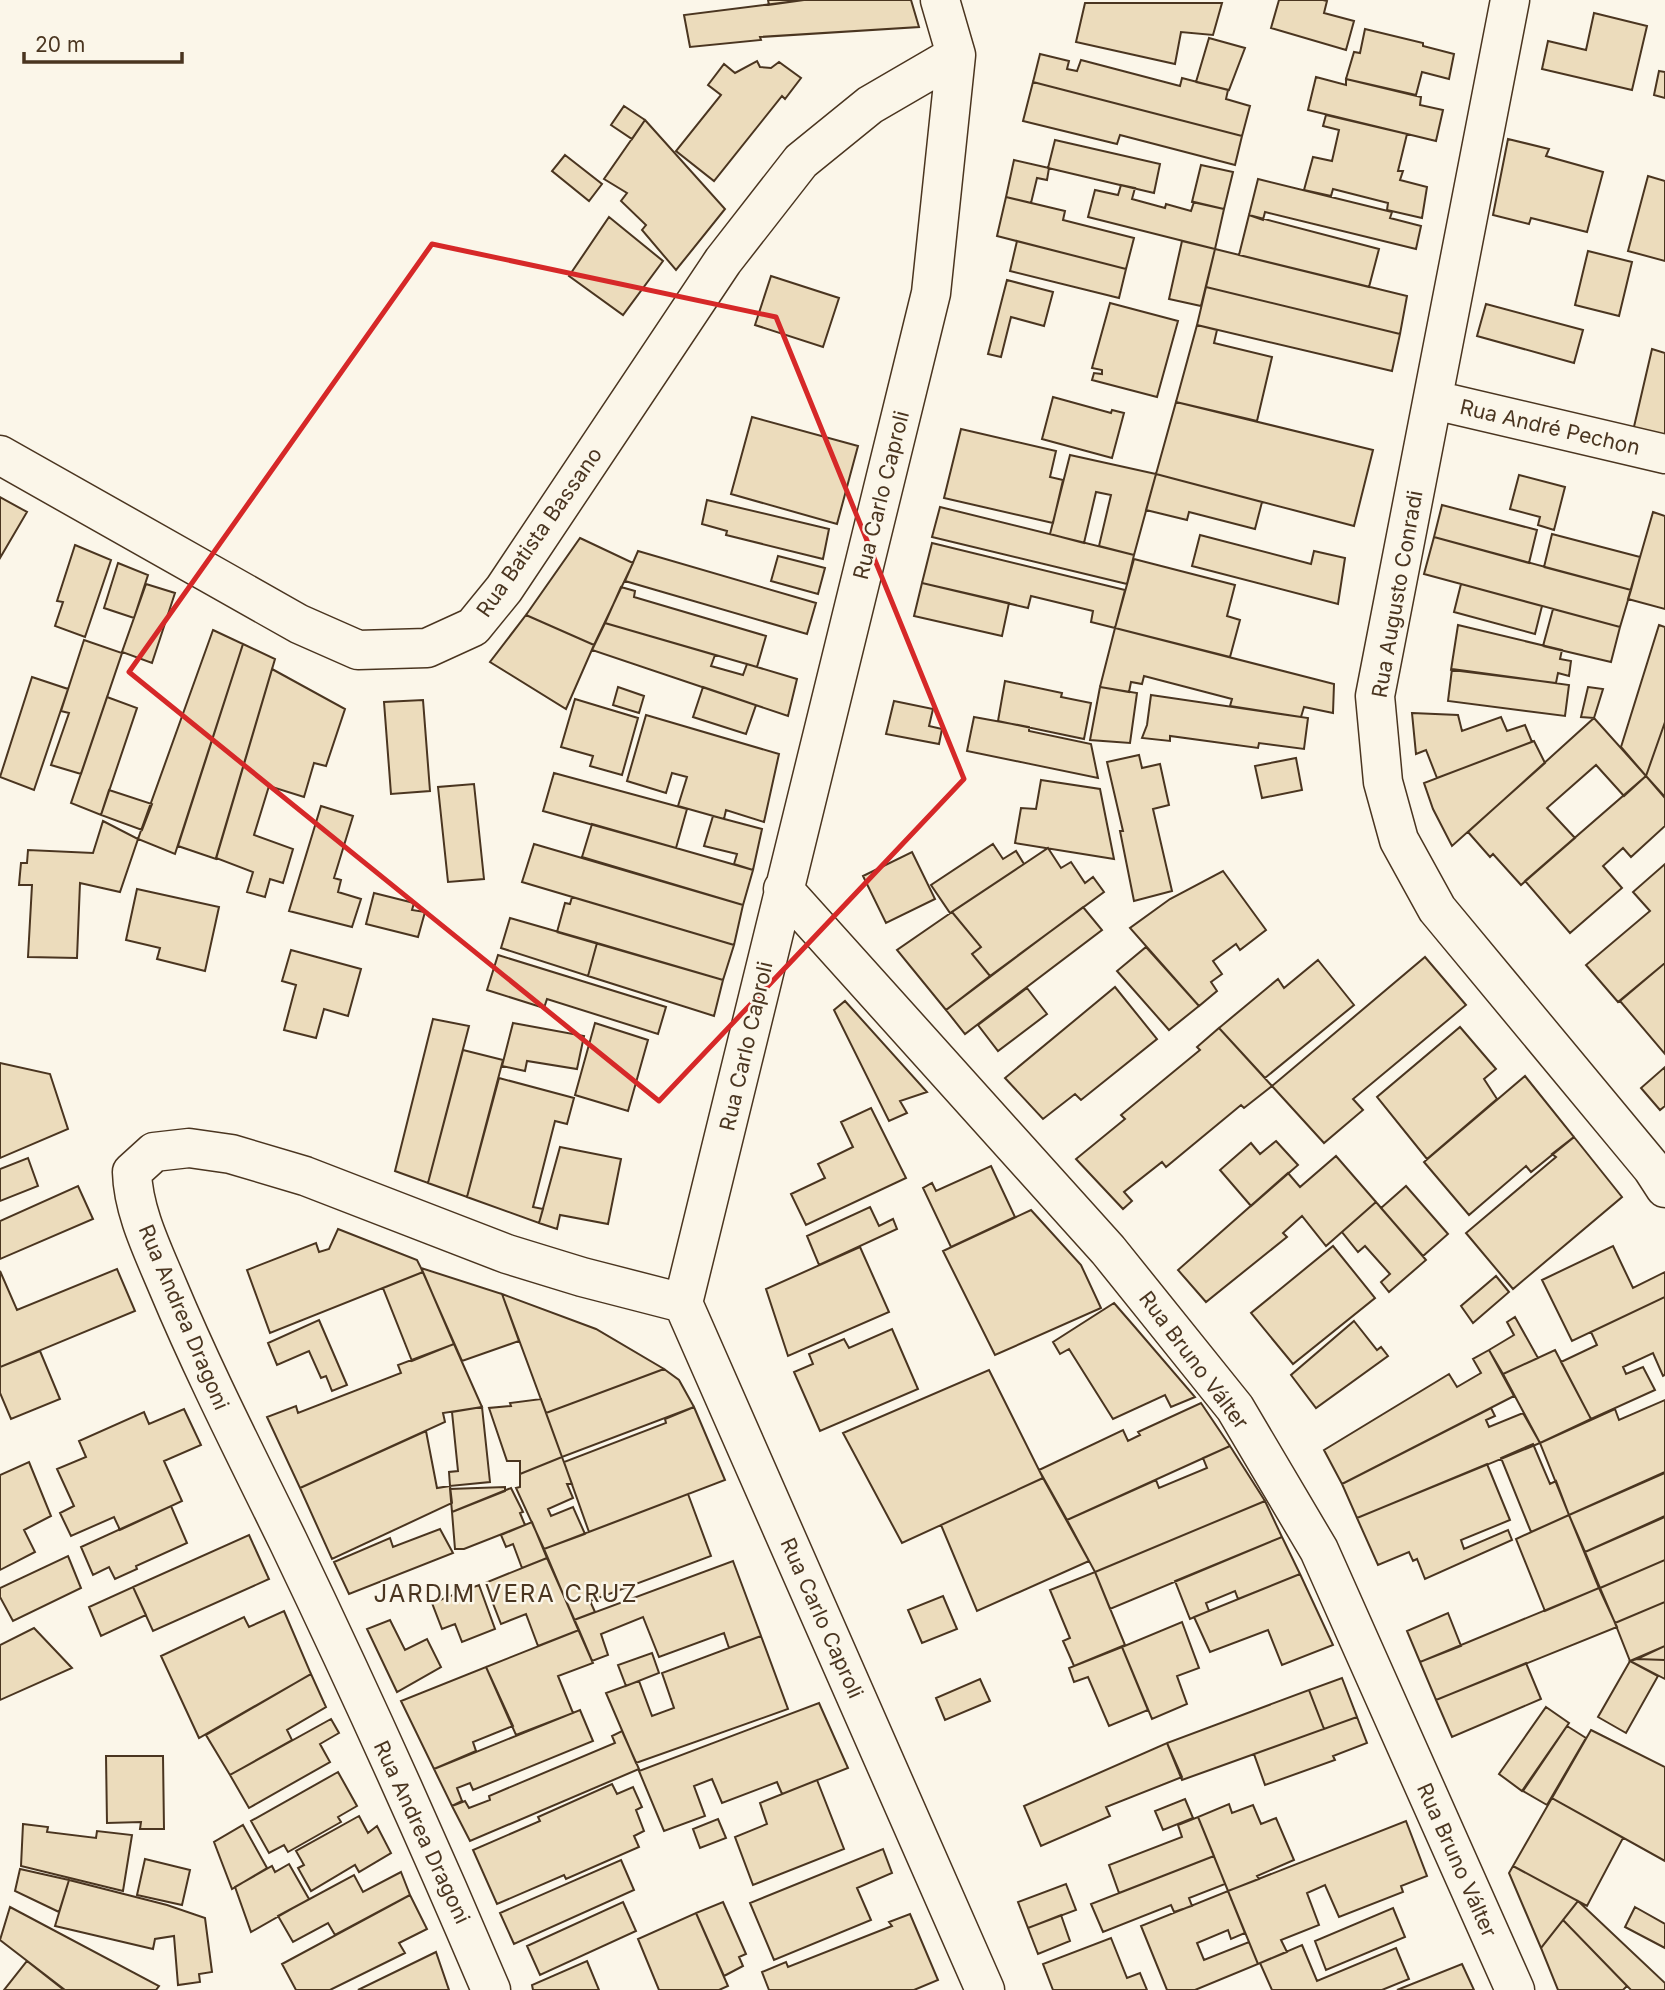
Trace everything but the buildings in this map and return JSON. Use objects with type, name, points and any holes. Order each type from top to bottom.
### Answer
[{"type":"street","points":[[940,0],[956,55]]},
{"type":"street","name":"Rua Augusto Conradi","points":[[1510,0],[1375,696],[1382,782],[1399,840],[1437,909],[1652,1168],[1665,1188]]},
{"type":"street","name":"Rua Batista Bassano","points":[[0,455],[299,624],[358,650],[427,648],[473,627],[504,589],[723,261],[801,161],[870,105],[956,55]]},
{"type":"street","name":"Rua Carlo Caproli","points":[[956,55],[947,160],[930,293],[683,1304],[985,1990]]},
{"type":"street","name":"Rua André Pechon","points":[[1434,400],[1665,454]]},
{"type":"street","name":"Rua Bruno Válter","points":[[783,889],[1108,1250],[1235,1408],[1319,1550],[1515,1990]]},
{"type":"street","name":"Rua Andrea Dragoni","points":[[491,1990],[464,1923],[304,1575],[183,1324],[149,1242],[132,1187],[132,1171],[154,1152],[189,1148],[231,1154],[305,1176],[507,1254],[683,1304]]},
{"type":"highlighted area","points":[[432,244],[776,317],[964,779],[659,1101],[129,672]]},
{"type":"district","name":"JARDIM VERA CRUZ","points":[[506,1593]]}]
